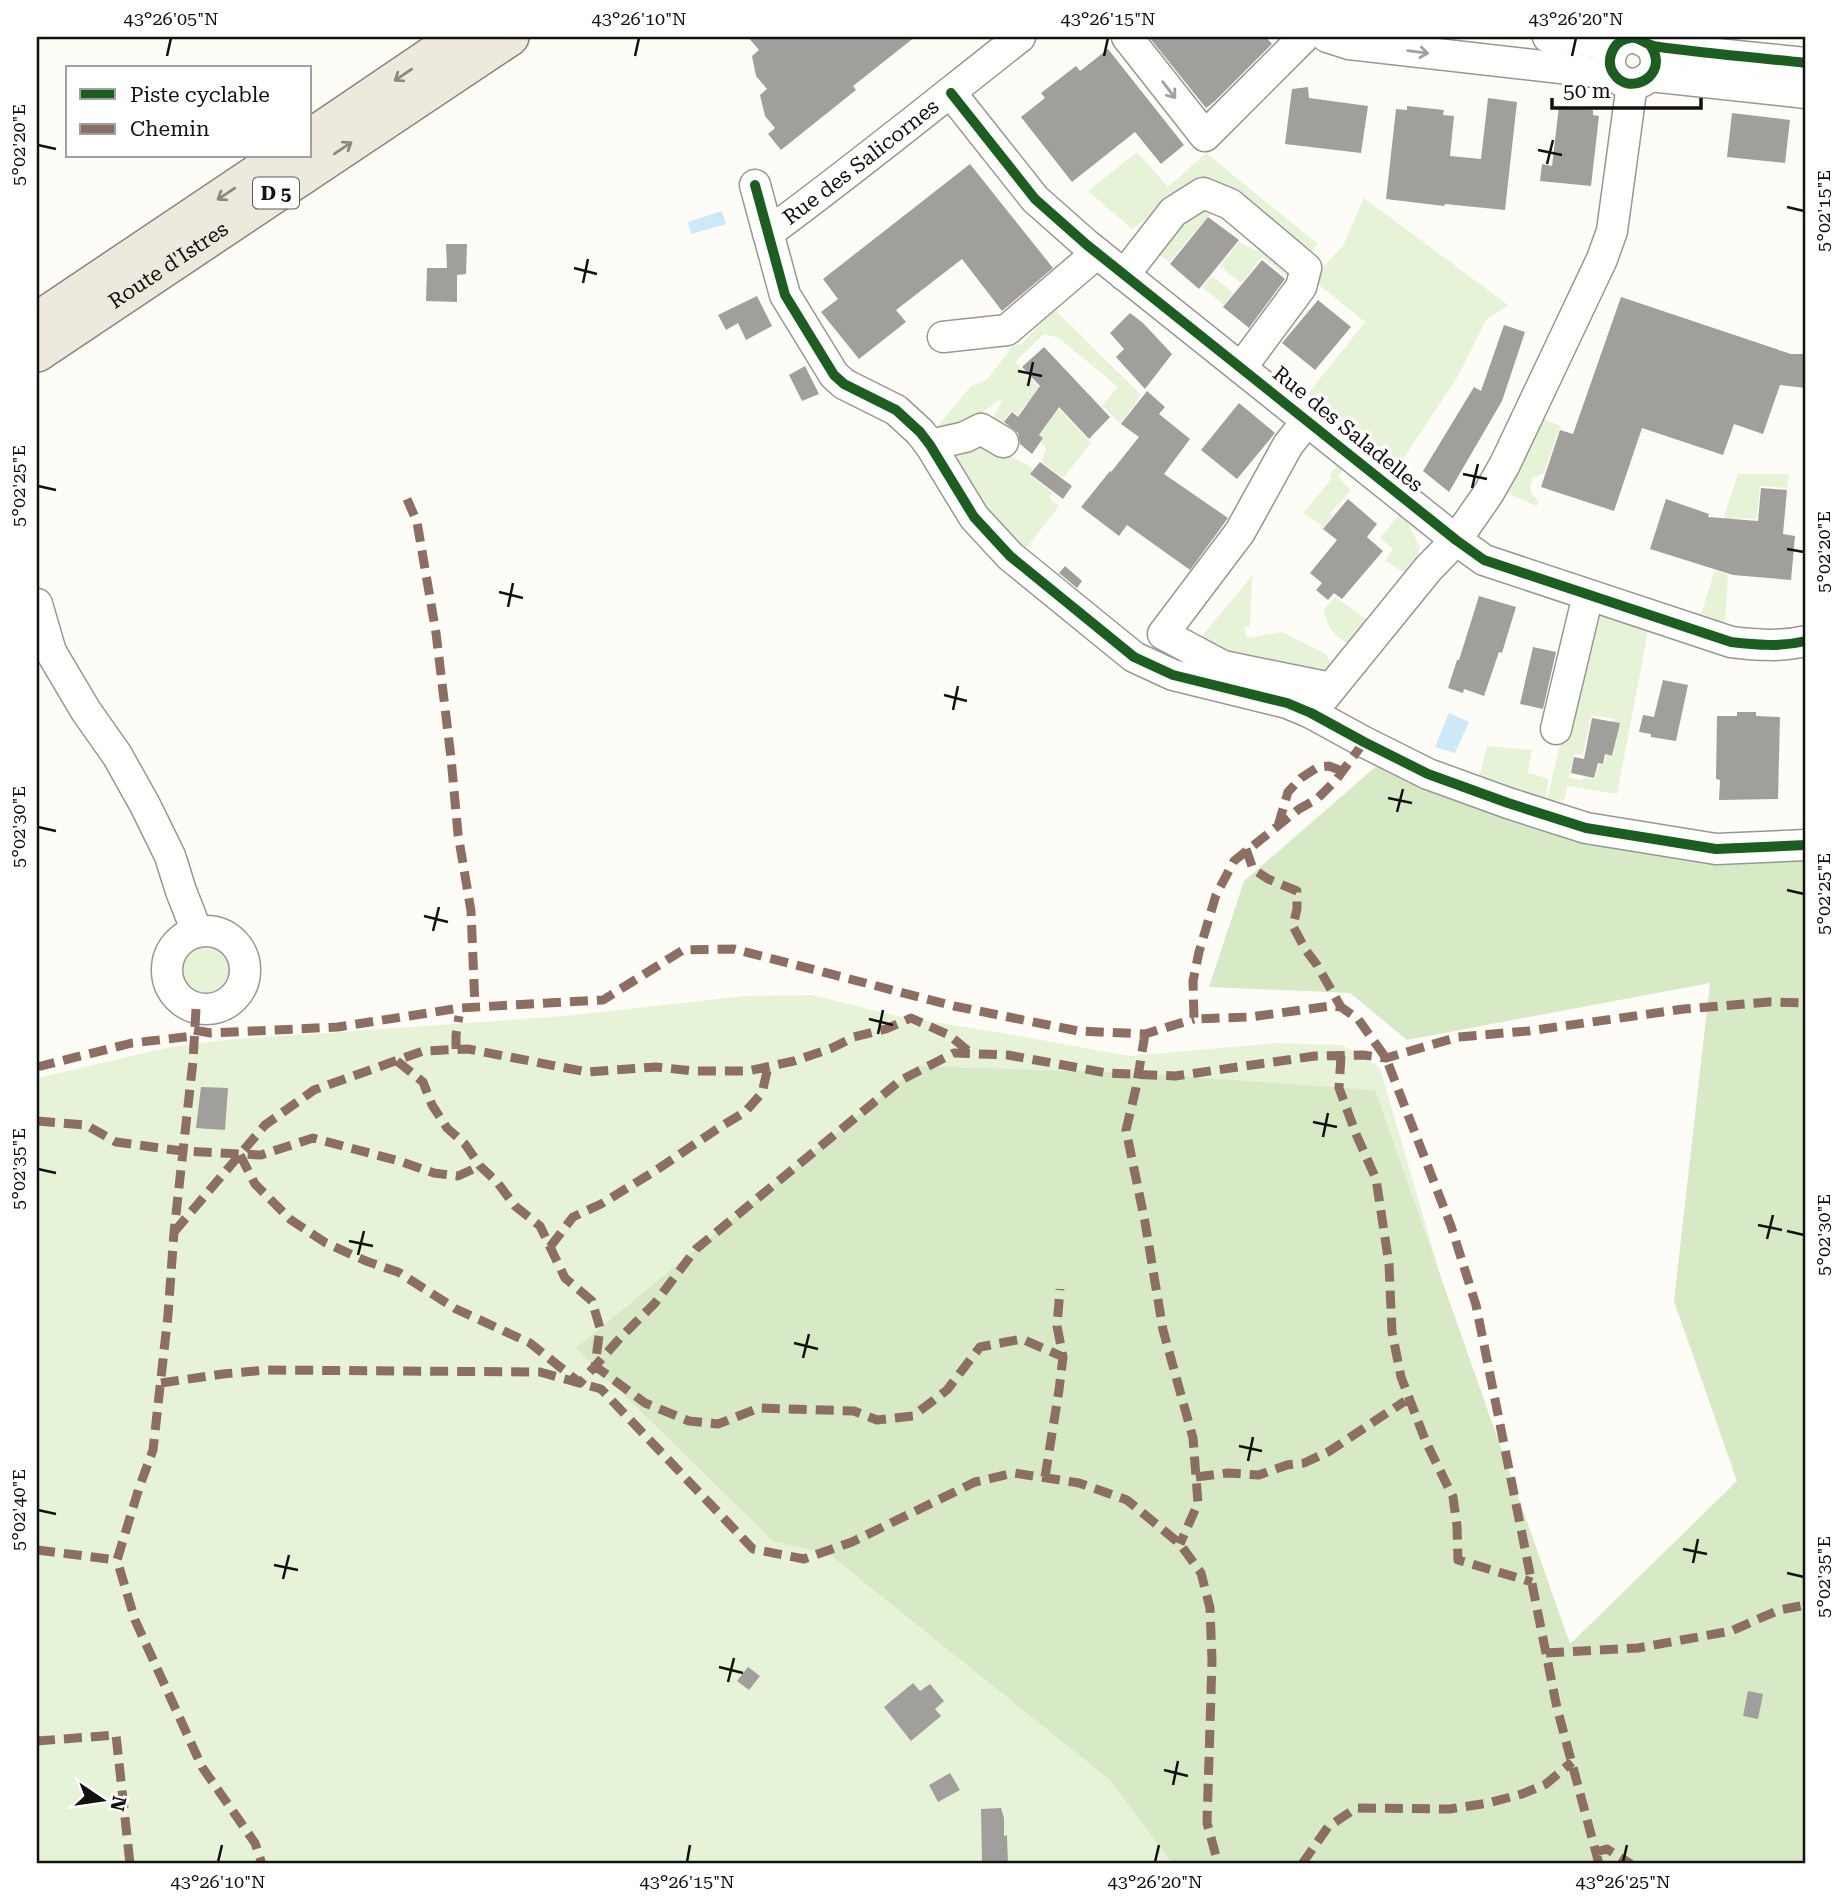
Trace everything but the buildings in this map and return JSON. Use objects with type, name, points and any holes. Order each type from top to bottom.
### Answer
[{"type":"main road","points":[[312,137],[459,37]]},
{"type":"main road","name":"Route d'Istres","points":[[37,353],[510,37]]},
{"type":"main road","name":"Route d'Istres","points":[[37,321],[280,158]]},
{"type":"street","name":"Rue des Salicornes","points":[[768,233],[1020,37]]},
{"type":"street","points":[[1127,37],[1205,136],[1304,37]]},
{"type":"street","points":[[1327,37],[1349,44],[1632,78],[1806,93]]},
{"type":"street","points":[[1548,37],[1636,41],[1806,63]]},
{"type":"street","points":[[1632,78],[1655,66],[1655,55],[1636,41]]},
{"type":"street","points":[[1632,78],[1610,63],[1611,53],[1636,41]]},
{"type":"street","points":[[1311,713],[1428,569],[1456,540],[1505,464],[1602,259],[1612,231],[1632,78]]},
{"type":"street","name":"Rue des Saladelles","points":[[951,93],[1035,199],[1124,275],[1484,560],[1731,642],[1761,645],[1806,641]]},
{"type":"street","points":[[755,185],[785,295],[834,374],[845,384],[897,410],[920,432],[974,517],[1010,556],[1134,657],[1173,675],[1287,703],[1428,774],[1586,828],[1716,849],[1806,845]]},
{"type":"street","points":[[1124,275],[1173,212],[1203,192],[1230,204],[1306,268],[1301,287],[1241,368]]},
{"type":"street","points":[[943,337],[1007,330],[1097,253]]},
{"type":"street","points":[[1307,421],[1288,445],[1240,532],[1163,634],[1223,666],[1331,688]]},
{"type":"street","points":[[930,445],[965,437],[981,429],[1003,442]]},
{"type":"street","points":[[1556,729],[1588,595]]},
{"type":"street","points":[[37,604],[51,652],[86,711],[117,755],[170,856],[197,932]]},
{"type":"green space","points":[[1137,152],[1168,187],[1206,153],[1318,244],[1308,254],[1180,194],[1132,229],[1088,191]]},
{"type":"green space","points":[[1364,198],[1508,305],[1486,320],[1458,376],[1395,471],[1306,396],[1365,322],[1312,279],[1343,246]]},
{"type":"green space","points":[[1192,204],[1217,206],[1169,262],[1158,254]]},
{"type":"green space","points":[[1239,242],[1256,251],[1267,242],[1303,271],[1294,282],[1262,257],[1241,283],[1220,266]]},
{"type":"green space","points":[[1212,276],[1233,293],[1224,305],[1202,287]]},
{"type":"green space","points":[[1054,309],[1141,395],[1121,424],[1102,406],[1118,387],[1059,338],[1044,334],[1015,362],[1091,443],[1063,478],[1042,462],[1046,448],[1041,442],[1044,438],[1040,435],[1049,422],[1025,405],[1018,416],[1012,411],[996,432],[989,427],[1001,399],[952,433],[942,434],[936,428],[971,386],[987,380],[1014,344],[1021,345]]},
{"type":"green space","points":[[1544,419],[1560,426],[1544,473],[1533,478],[1531,482],[1531,491],[1538,501],[1537,506],[1511,495],[1509,489]]},
{"type":"green space","points":[[980,439],[1033,468],[1030,475],[1053,493],[1049,498],[1059,506],[1027,547],[1018,552],[941,450]]},
{"type":"green space","points":[[1342,461],[1346,465],[1338,477],[1351,490],[1330,513],[1333,515],[1324,527],[1303,513],[1332,479],[1329,476]]},
{"type":"green space","points":[[1738,474],[1789,474],[1787,488],[1760,486],[1757,519],[1734,518],[1732,530],[1714,548]]},
{"type":"green space","points":[[1402,511],[1419,545],[1419,557],[1407,575],[1385,560],[1393,549],[1380,538]]},
{"type":"green space","points":[[1715,570],[1728,575],[1725,622],[1700,617]]},
{"type":"green space","points":[[1252,576],[1250,626],[1244,627],[1247,638],[1282,632],[1326,654],[1331,666],[1320,675],[1226,656],[1202,636]]},
{"type":"green space","points":[[1335,597],[1368,620],[1349,645],[1332,630],[1325,616],[1324,609]]},
{"type":"green space","points":[[1590,613],[1648,631],[1617,794],[1568,786],[1569,780],[1564,801],[1547,800]],"holes":[[[1591,715],[1614,719],[1608,744],[1615,746],[1613,757],[1606,755],[1604,764],[1599,764],[1595,779],[1569,778],[1574,754],[1583,755]]]},
{"type":"green space","points":[[1487,746],[1532,750],[1528,773],[1549,779],[1544,805],[1478,782]]},
{"type":"green space","points":[[1380,763],[1544,826],[1806,851],[1806,1864],[1173,1864],[1110,1780],[829,1554],[773,1541],[576,1348],[918,1066],[1130,1073],[1375,1090],[1570,1644],[1737,1481],[1674,1301],[1710,983],[1407,1040],[1350,993],[1209,987],[1244,881]]},
{"type":"green space","points":[[207,944],[226,952],[234,971],[226,990],[207,998],[188,990],[180,971],[188,952]]},
{"type":"green space","points":[[812,995],[897,1016],[1129,1056],[1277,1043],[1342,1045],[1380,1068],[1612,1864],[37,1864],[37,1078],[171,1047],[225,1040],[565,1016],[746,996]]},
{"type":"water","points":[[722,211],[726,224],[691,234],[688,222]]},
{"type":"water","points":[[1449,713],[1469,722],[1455,753],[1435,747]]},
{"type":"marked path","points":[[407,499],[417,522],[436,633],[458,834],[471,911],[475,1007]]},
{"type":"marked path","points":[[1364,742],[1336,780],[1317,799],[1299,809],[1234,861],[1216,895],[1199,952],[1193,981],[1194,1019],[1250,1017],[1341,1007],[1358,1019],[1386,1058],[1451,1226],[1476,1305],[1557,1708],[1599,1864]]},
{"type":"marked path","points":[[1278,826],[1288,792],[1301,778],[1318,767],[1329,766],[1342,771]]},
{"type":"marked path","points":[[1246,849],[1253,869],[1268,879],[1297,891],[1293,926],[1341,1007]]},
{"type":"marked path","points":[[194,1030],[211,1033],[338,1027],[460,1008],[603,1000],[683,950],[734,949],[954,1006],[1078,1031],[1145,1034],[1194,1019]]},
{"type":"marked path","points":[[240,1155],[255,1184],[291,1220],[326,1243],[398,1272],[456,1309],[530,1343],[580,1383],[655,1303],[696,1249],[901,1080],[954,1053],[1008,1055],[1107,1073],[1175,1076],[1315,1056],[1363,1055],[1386,1058],[1458,1037],[1528,1031],[1684,1009],[1769,1002],[1806,1003]]},
{"type":"marked path","points":[[196,1009],[153,1450],[117,1560],[135,1620],[202,1767],[255,1843],[262,1864]]},
{"type":"marked path","points":[[456,1049],[459,1016]]},
{"type":"marked path","points":[[174,1232],[265,1125],[314,1090],[423,1051],[468,1049],[587,1072],[656,1067],[693,1071],[748,1071],[794,1061],[911,1018],[949,1035],[972,1054]]},
{"type":"marked path","points":[[1145,1034],[1126,1130],[1163,1330],[1193,1438],[1198,1503],[1180,1544]]},
{"type":"marked path","points":[[37,1067],[132,1043],[194,1036]]},
{"type":"marked path","points":[[1341,1056],[1339,1088],[1376,1179],[1389,1264],[1392,1332],[1401,1377],[1426,1442],[1453,1497],[1458,1560],[1532,1582]]},
{"type":"marked path","points":[[397,1061],[423,1082],[432,1105],[447,1128],[465,1144],[480,1166],[497,1182],[515,1206],[540,1226],[565,1278],[592,1301],[600,1328],[595,1366],[645,1403],[689,1421],[718,1424],[759,1408],[854,1411],[877,1420],[913,1416],[947,1390],[980,1347],[1022,1339],[1063,1357]]},
{"type":"marked path","points":[[550,1247],[573,1217],[601,1204],[745,1112],[762,1093],[768,1067]]},
{"type":"marked path","points":[[37,1121],[86,1125],[116,1142],[182,1151],[261,1155],[313,1138],[434,1173],[458,1176],[480,1166]]},
{"type":"marked path","points":[[1045,1477],[1063,1357],[1057,1326],[1060,1289]]},
{"type":"marked path","points":[[161,1383],[266,1370],[540,1372],[601,1389],[753,1549],[804,1559],[852,1542],[975,1482],[1014,1473],[1079,1483],[1127,1500],[1180,1544],[1201,1573],[1210,1608],[1212,1660],[1207,1823],[1216,1856],[1215,1864]]},
{"type":"marked path","points":[[1196,1477],[1228,1473],[1259,1475],[1287,1465],[1304,1463],[1328,1452],[1405,1401]]},
{"type":"marked path","points":[[37,1550],[117,1560]]},
{"type":"marked path","points":[[1546,1653],[1638,1648],[1731,1631],[1779,1610],[1806,1605]]},
{"type":"marked path","points":[[37,1741],[116,1735],[130,1864]]},
{"type":"marked path","points":[[1302,1864],[1328,1827],[1356,1808],[1450,1809],[1488,1803],[1546,1784],[1572,1762]]},
{"type":"marked path","points":[[1596,1852],[1607,1849],[1631,1864]]},
{"type":"cycle path","points":[[1650,45],[1656,64],[1649,77],[1635,84],[1620,80],[1614,74],[1610,64],[1611,54],[1617,44],[1630,38],[1659,47],[1806,63]]},
{"type":"cycle path","points":[[951,93],[1035,199],[1087,245],[1484,560],[1731,642],[1768,645],[1806,641]]},
{"type":"cycle path","points":[[755,185],[785,295],[834,375],[844,384],[896,410],[920,432],[974,517],[1010,556],[1134,657],[1173,675],[1287,703],[1428,774],[1586,828],[1716,849],[1806,845]]}]
